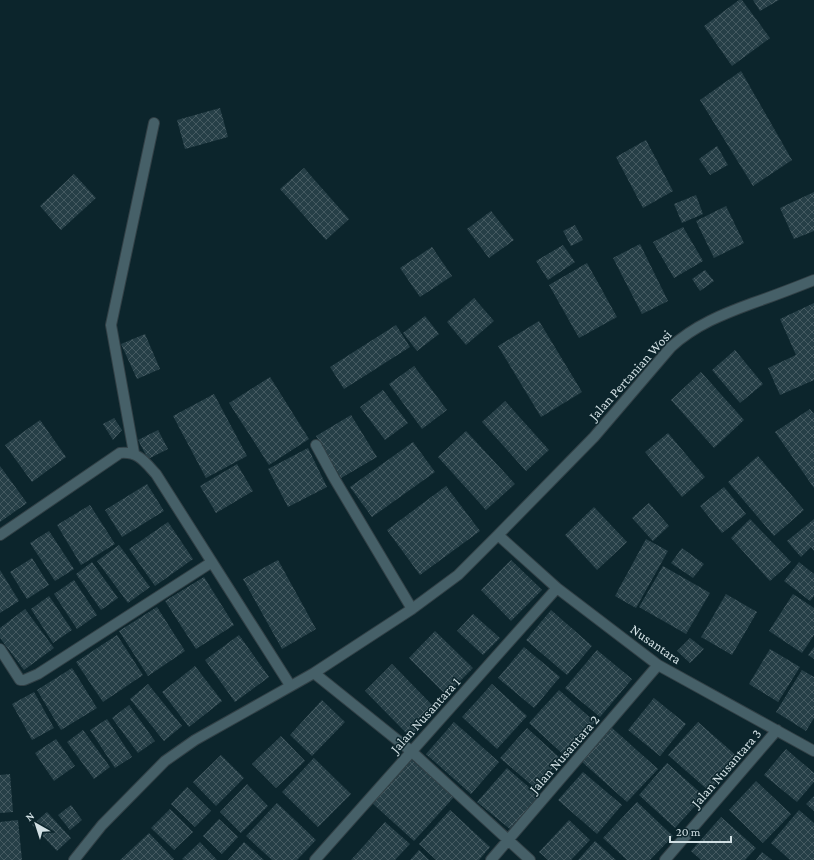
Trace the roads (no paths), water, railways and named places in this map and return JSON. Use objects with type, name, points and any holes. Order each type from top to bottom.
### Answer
[{"type":"street","points":[[134,453],[111,325],[154,123]]},
{"type":"street","name":"Jalan Pertanian Wosi","points":[[74,860],[102,825],[165,761],[195,740],[290,685],[314,673],[412,609],[458,575],[594,436],[672,347],[682,338],[699,326],[719,316],[814,280]]},
{"type":"street","points":[[316,445],[412,609]]},
{"type":"street","points":[[0,535],[120,453],[134,453],[141,458],[156,474],[290,685]]},
{"type":"street","name":"Nusantara","points":[[498,535],[557,588],[658,665],[814,751]]},
{"type":"street","points":[[0,649],[20,680],[24,680],[38,674],[212,562]]},
{"type":"street","name":"Jalan Nusantara 1","points":[[315,860],[557,588]]},
{"type":"street","name":"Jalan Nusantara 2","points":[[491,860],[658,665]]},
{"type":"street","points":[[314,673],[411,751],[530,860]]},
{"type":"street","name":"Jalan Nusantara 3","points":[[665,860],[777,730]]}]
